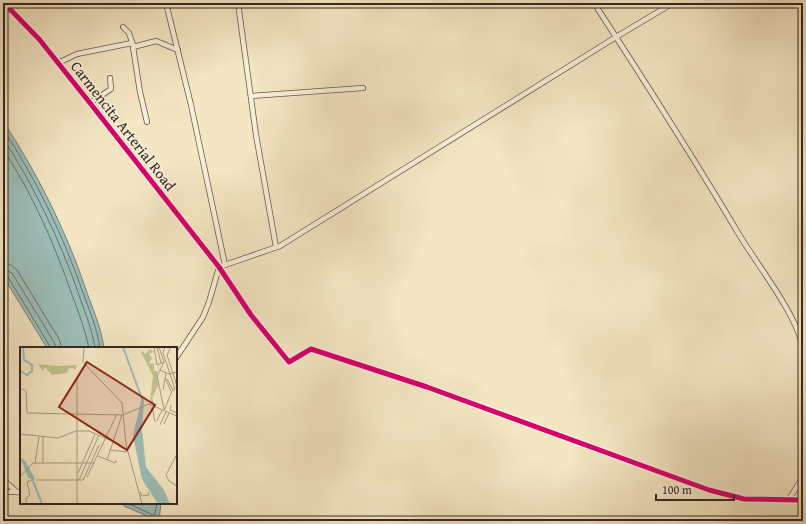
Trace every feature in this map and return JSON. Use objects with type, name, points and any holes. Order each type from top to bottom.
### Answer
[{"type":"street","name":"Carmencita Arterial Road","points":[[4,3],[39,39],[90,103],[219,267],[251,315],[288,362],[311,349],[427,387],[709,490],[744,499],[789,499]]},
{"type":"street","points":[[94,4],[120,3]]},
{"type":"street","points":[[166,3],[219,228],[225,265]]},
{"type":"street","points":[[238,3],[256,135],[276,247]]},
{"type":"street","points":[[594,3],[771,283],[791,318],[803,349]]},
{"type":"street","points":[[177,356],[203,317],[210,302],[219,267],[276,247],[616,36],[673,3]]},
{"type":"street","points":[[123,27],[129,33],[133,45],[140,92],[147,122]]},
{"type":"street","points":[[58,63],[77,54],[156,40],[178,50]]},
{"type":"street","points":[[90,103],[111,89],[110,78]]},
{"type":"street","points":[[251,96],[363,88]]},
{"type":"street","points":[[803,477],[789,499],[803,500]]},
{"type":"street","points":[[3,480],[19,492]]},
{"type":"street","points":[[3,492],[19,492]]},
{"type":"water","points":[[3,121],[39,181],[69,243],[96,317],[104,347],[46,347],[3,276]]},
{"type":"water","points":[[123,504],[161,504],[159,521],[124,506]]},
{"type":"cycle path","points":[[4,3],[39,39],[90,103],[219,267],[251,315],[289,362],[311,349],[427,387],[709,490],[744,499],[803,500]]}]
